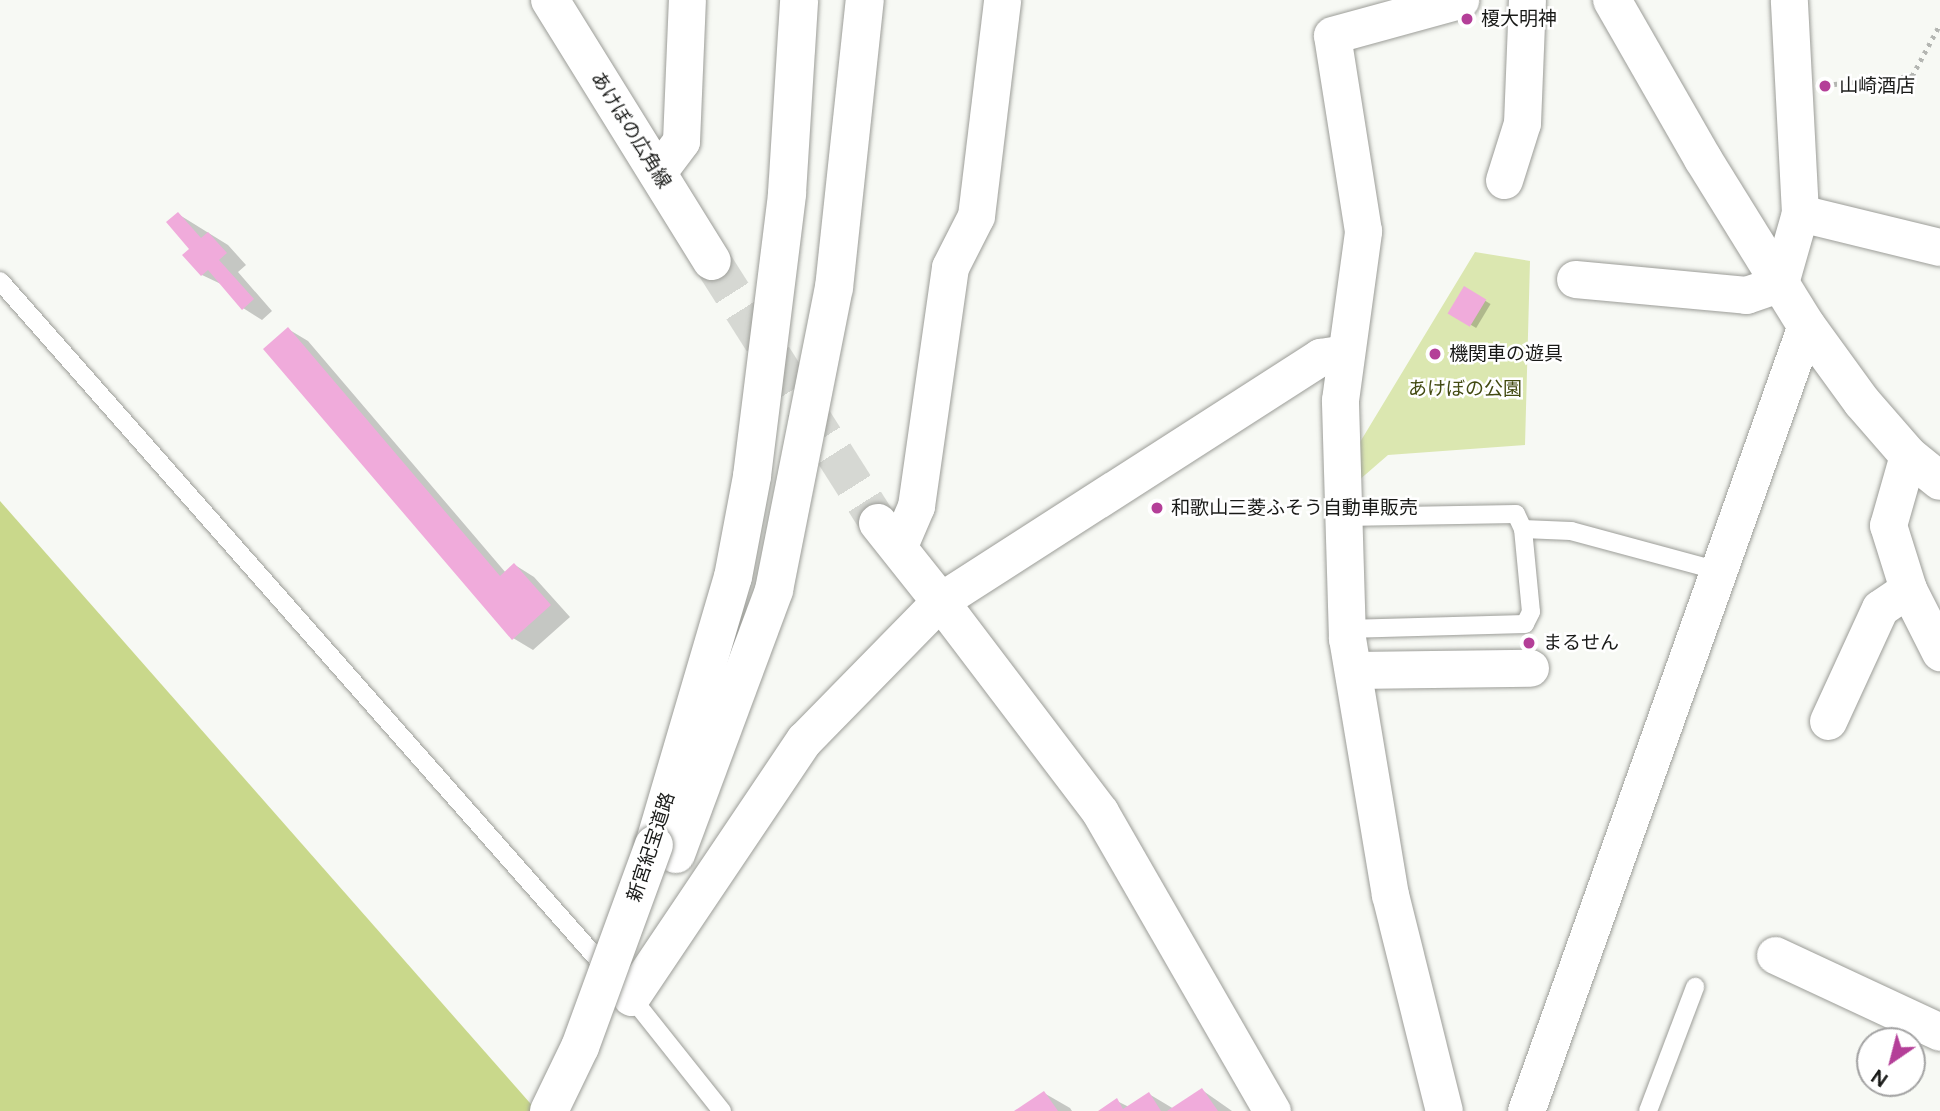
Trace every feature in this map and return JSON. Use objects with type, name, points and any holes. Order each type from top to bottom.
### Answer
[{"type":"main road","name":"あけぼの広角線","points":[[550,0],[712,261]]},
{"type":"main road","name":"新宮紀宝道路","points":[[576,1111],[665,849],[733,577],[752,476],[787,193],[799,0]]},
{"type":"main road","name":"新宮紀宝道路","points":[[550,1111],[580,1047],[775,590],[834,288],[865,0]]},
{"type":"main road","points":[[1612,0],[1703,159],[1806,325],[1908,455],[1940,481]]},
{"type":"main road","points":[[888,536],[940,601]]},
{"type":"street","points":[[657,173],[681,141],[687,0]]},
{"type":"street","points":[[888,536],[916,506],[950,267],[976,216],[1002,0]]},
{"type":"street","points":[[1444,1111],[1390,895],[1346,629],[1340,400],[1363,231],[1332,35],[1460,0]]},
{"type":"street","points":[[1504,180],[1522,123],[1527,0]]},
{"type":"street","points":[[1574,279],[1746,295],[1780,282],[1800,213],[1789,0]]},
{"type":"street","points":[[1800,213],[1940,247]]},
{"type":"street","points":[[1526,1111],[1806,325]]},
{"type":"street","points":[[631,997],[804,740],[940,601],[1320,358],[1346,353]]},
{"type":"street","points":[[1908,455],[1888,525],[1908,589],[1940,652]]},
{"type":"street","points":[[1828,721],[1880,608],[1908,589]]},
{"type":"street","points":[[940,601],[1100,812],[1272,1111]]},
{"type":"street","points":[[1354,670],[1530,668]]},
{"type":"street","points":[[1775,956],[1940,1032]]},
{"type":"lane","points":[[0,281],[631,997],[722,1111]]},
{"type":"lane","points":[[1343,517],[1516,514],[1523,529],[1531,612],[1525,624],[1346,629]]},
{"type":"lane","points":[[1523,529],[1571,531],[1719,571]]},
{"type":"lane","points":[[1648,1111],[1695,987]]},
{"type":"path","points":[[1792,88],[1912,76],[1940,23]]},
{"type":"green space","name":"あけぼの公園","points":[[1475,252],[1530,261],[1525,445],[1388,455],[1358,481],[1351,457]]},
{"type":"shaded area","points":[[0,501],[537,1111],[0,1111]]},
{"type":"building","points":[[178,212],[201,238],[208,232],[227,253],[219,260],[254,299],[242,310],[208,270],[201,276],[182,255],[189,249],[166,222]]},
{"type":"building","points":[[1464,286],[1486,299],[1470,327],[1448,313]]},
{"type":"building","points":[[288,327],[500,576],[514,563],[551,605],[512,640],[263,349]]},
{"type":"building","points":[[1202,1088],[1218,1111],[1167,1111]]},
{"type":"building","points":[[1044,1091],[1058,1111],[1014,1111]]},
{"type":"building","points":[[1149,1092],[1161,1111],[1098,1111],[1117,1098],[1123,1109]]},
{"type":"tunnel","points":[[712,261],[878,523]]},
{"type":"place","name":"榎大明神","points":[[1467,19]]},
{"type":"place","name":"山崎酒店","points":[[1825,86]]},
{"type":"place","name":"機関車の遊具","points":[[1435,354]]},
{"type":"place","name":"和歌山三菱ふそう自動車販売","points":[[1157,508]]},
{"type":"place","name":"まるせん","points":[[1529,643]]}]
